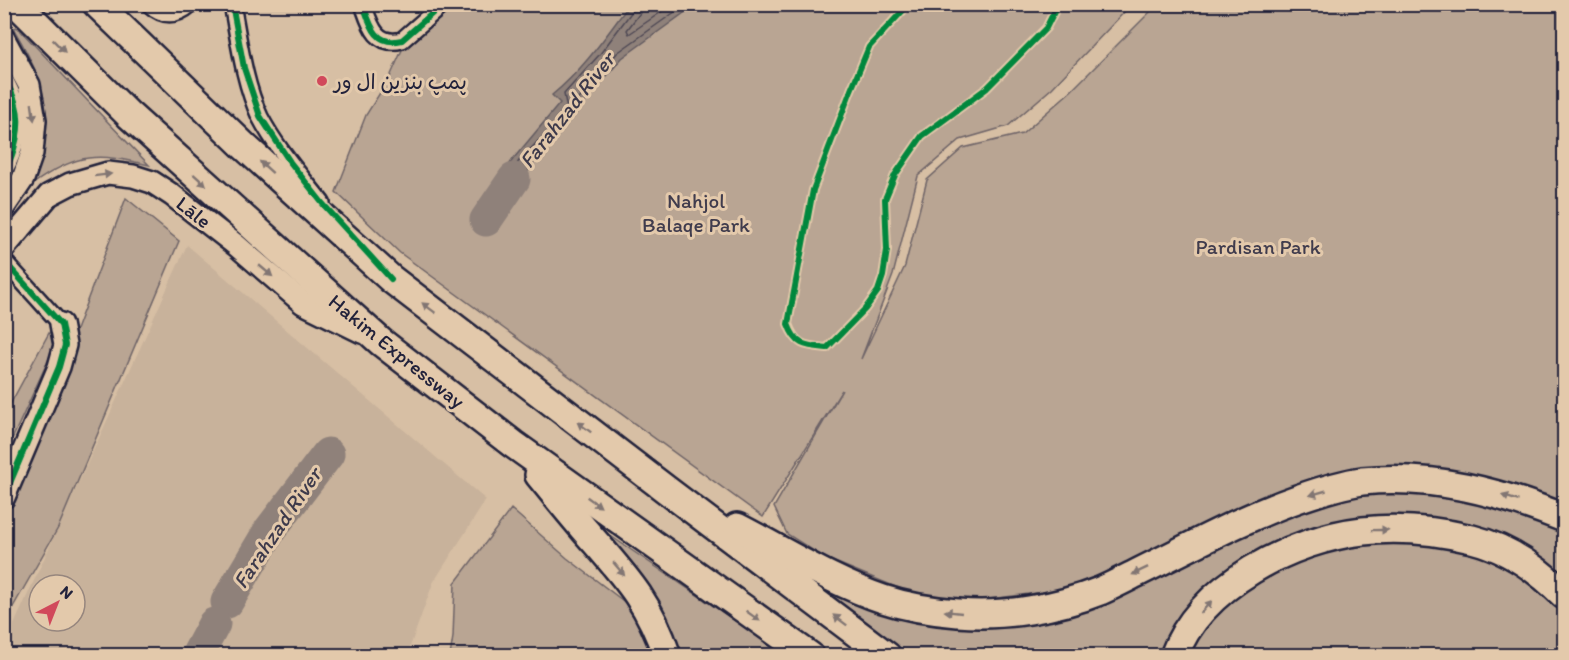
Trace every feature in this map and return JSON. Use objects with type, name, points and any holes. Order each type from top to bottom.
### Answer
[{"type":"highway","name":"Hakim Expressway","points":[[17,4],[129,115],[381,342],[513,444],[810,656]]},
{"type":"highway","points":[[97,4],[245,147],[391,279],[887,656]]},
{"type":"highway","points":[[513,444],[596,544],[619,567],[639,594],[655,623],[667,656]]},
{"type":"highway","points":[[668,491],[864,591],[917,608],[959,613],[994,614],[1033,609],[1100,591],[1270,509],[1315,493],[1360,481],[1442,482],[1490,492],[1564,518]]},
{"type":"highway","points":[[1174,656],[1190,626],[1209,603],[1227,586],[1251,569],[1307,545],[1363,531],[1400,530],[1474,540],[1525,562],[1564,595]]},
{"type":"main road","points":[[4,39],[29,85],[35,120],[32,153],[23,179],[4,207]]},
{"type":"main road","name":"Lāle","points":[[4,248],[49,195],[70,183],[108,173],[133,176],[152,182],[172,195],[303,303],[381,342]]},
{"type":"main road","points":[[7,484],[59,367],[65,345],[62,324]]},
{"type":"street","points":[[148,4],[162,14],[170,15],[180,13],[191,4]]},
{"type":"street","points":[[232,4],[244,68],[260,116],[290,162],[323,204],[391,279]]},
{"type":"street","points":[[363,4],[370,26],[376,34],[391,42],[402,40],[443,4]]},
{"type":"street","points":[[4,77],[16,106],[17,128],[14,148],[4,171]]},
{"type":"street","points":[[4,261],[62,324]]},
{"type":"shaded area","points":[[187,245],[486,500],[433,583],[407,655],[5,655],[5,633],[12,629],[27,596],[27,633],[87,633],[87,573],[38,573]]},
{"type":"green space","name":"Pardisan Park","points":[[422,5],[1131,5],[1052,88],[1008,126],[960,140],[918,176],[893,275],[861,359],[905,266],[927,180],[963,148],[1022,134],[1071,91],[1150,12],[1150,5],[1564,5],[1564,506],[1505,483],[1451,473],[1410,470],[1076,588],[973,601],[918,596],[825,558],[787,534],[774,507],[842,390],[763,517],[400,253],[336,192],[366,115],[390,77]]},
{"type":"green space","points":[[17,27],[149,165],[116,158],[88,158],[63,166],[33,184],[45,139],[46,109],[34,67],[13,28]]},
{"type":"green space","points":[[126,198],[179,241],[58,528],[32,573],[27,573],[27,582],[5,621],[5,517]]},
{"type":"green space","points":[[50,331],[56,343],[13,437],[7,442],[5,440],[5,414]]},
{"type":"green space","points":[[1387,490],[1456,494],[1564,529],[1564,582],[1497,540],[1294,539],[1164,655],[910,656],[799,576],[971,625],[1308,504]]},
{"type":"green space","points":[[511,509],[567,558],[635,610],[655,656],[450,656],[455,583]]},
{"type":"green space","points":[[599,528],[785,655],[677,655]]},
{"type":"green space","points":[[1403,541],[1478,556],[1496,562],[1530,581],[1556,602],[1563,611],[1565,618],[1564,655],[1186,656],[1200,631],[1240,590],[1310,555],[1350,545]]},
{"type":"water","points":[[629,5],[695,5],[622,58],[531,166],[497,221],[477,210],[514,158],[560,103],[552,95],[584,64]]},
{"type":"waterway","name":"Farahzad River","points":[[486,220],[514,179]]},
{"type":"waterway","name":"Farahzad River","points":[[227,602],[270,530],[328,454]]},
{"type":"waterway","name":"Farahzad River","points":[[197,656],[214,624]]},
{"type":"cycle path","points":[[232,4],[244,68],[260,116],[290,162],[323,204],[391,279]]},
{"type":"cycle path","points":[[363,4],[375,32],[380,37],[393,41],[402,40],[443,4]]},
{"type":"cycle path","points":[[909,4],[869,47],[813,190],[788,324],[794,337],[802,344],[827,348],[865,309],[878,291],[883,276],[887,250],[885,199],[895,175],[922,136],[987,88],[1046,28],[1058,4]]},
{"type":"cycle path","points":[[4,77],[18,113],[18,130],[14,148],[4,171]]},
{"type":"cycle path","points":[[4,261],[61,324],[65,345],[59,367],[4,497]]},
{"type":"place","name":"پمپ بنزین ال ور","points":[[322,81]]},
{"type":"park label","name":"Nahjol Balaqe Park","points":[[696,212]]}]
